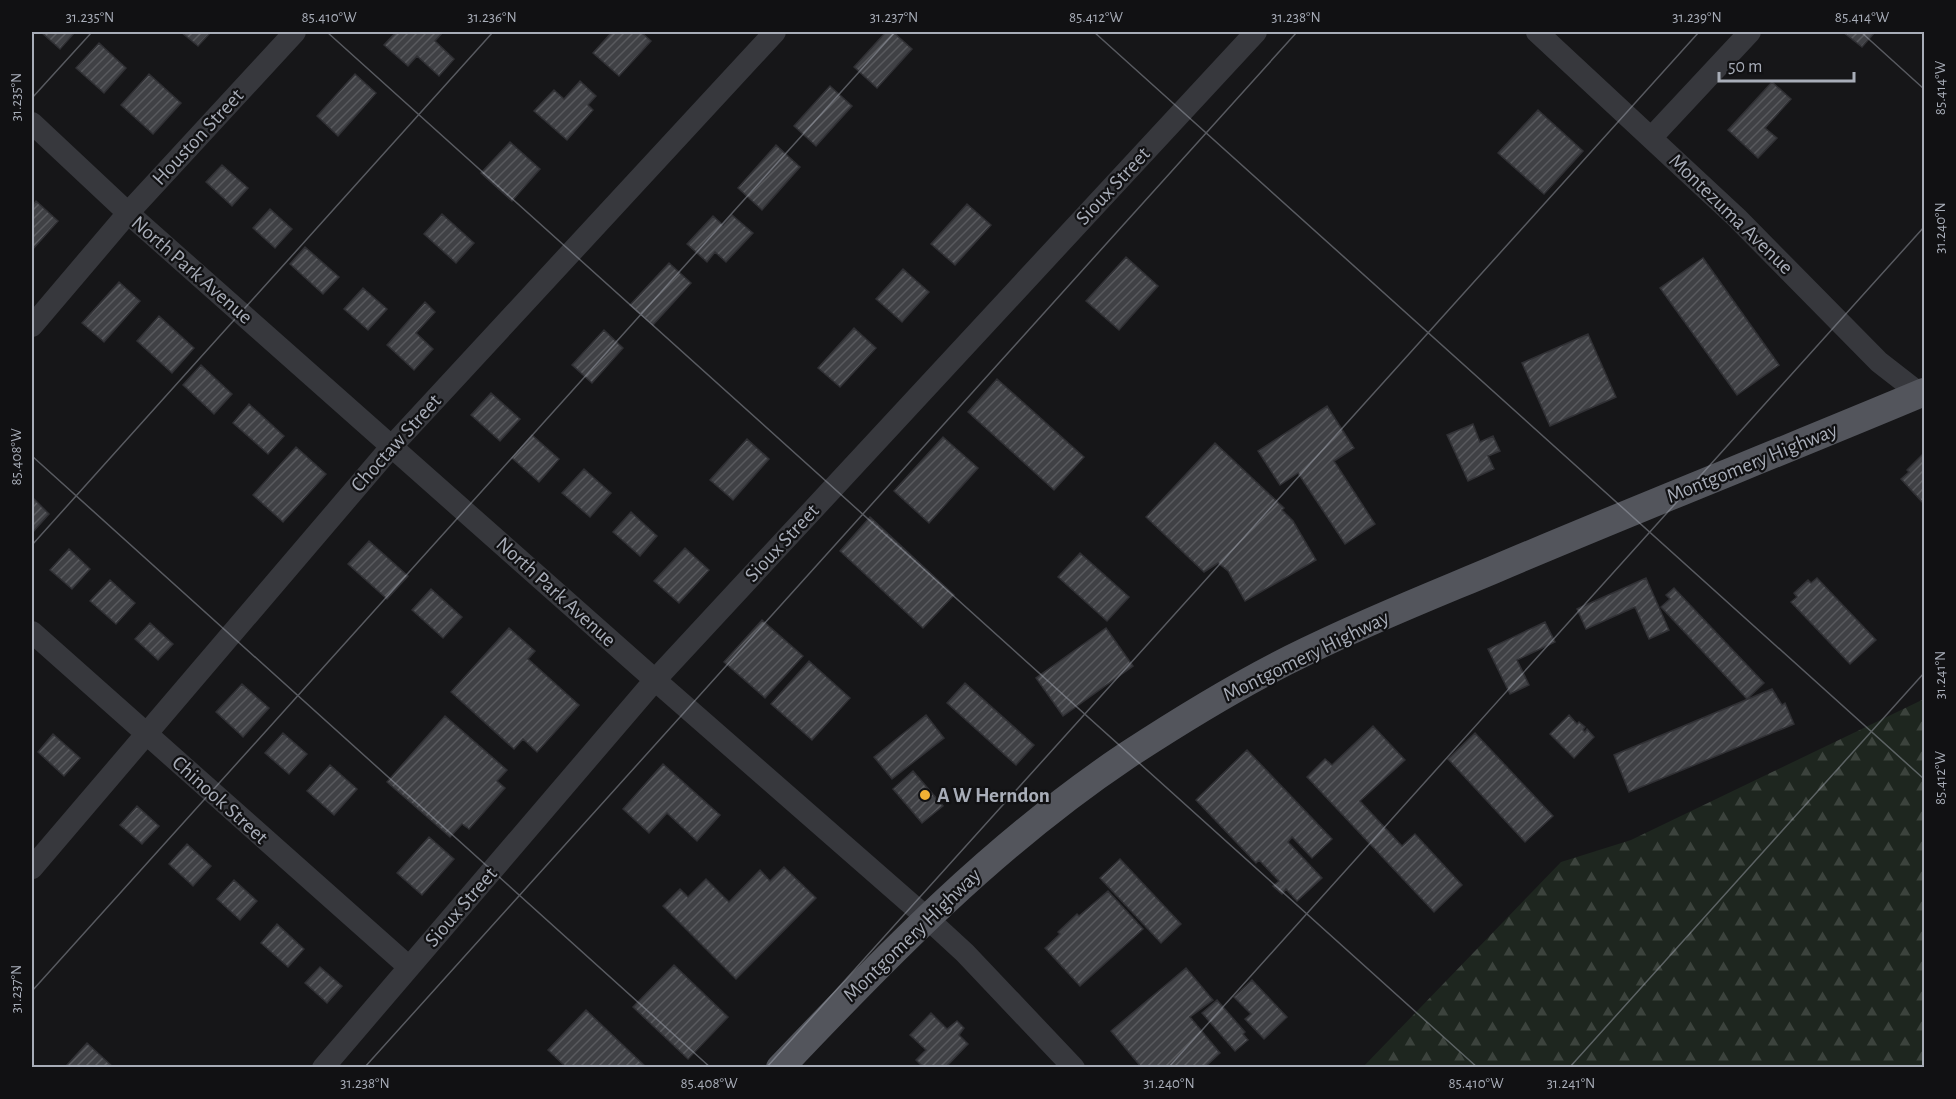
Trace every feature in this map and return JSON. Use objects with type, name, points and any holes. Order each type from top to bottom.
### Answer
[{"type":"main road","name":"Montgomery Highway","points":[[780,1068],[864,978],[927,918],[979,870],[1050,811],[1123,758],[1245,682],[1361,626],[1537,551],[1923,394]]},
{"type":"street","name":"Houston Street","points":[[32,326],[128,213],[295,32]]},
{"type":"street","name":"Choctaw Street","points":[[32,868],[392,446],[775,32]]},
{"type":"street","name":"Sioux Street","points":[[323,1068],[655,680],[1257,32]]},
{"type":"street","name":"Montezuma Avenue","points":[[1537,32],[1745,226],[1879,362],[1923,394]]},
{"type":"street","points":[[1651,138],[1750,32]]},
{"type":"street","name":"North Park Avenue","points":[[32,123],[128,213],[927,918],[965,953],[1074,1068]]},
{"type":"street","name":"Chinook Street","points":[[32,632],[409,967]]},
{"type":"green space","points":[[1924,699],[1924,1067],[1363,1067],[1561,862],[1631,840]]},
{"type":"building","points":[[41,32],[75,32],[60,49]]},
{"type":"building","points":[[181,32],[211,32],[198,46]]},
{"type":"building","points":[[396,32],[443,32],[435,41],[454,59],[439,76],[417,56],[408,66],[384,45]]},
{"type":"building","points":[[612,32],[641,32],[651,41],[619,76],[593,53]]},
{"type":"building","points":[[886,32],[893,32],[912,49],[877,88],[854,67]]},
{"type":"building","points":[[1843,32],[1875,32],[1862,47]]},
{"type":"building","points":[[99,43],[126,68],[104,93],[76,68]]},
{"type":"building","points":[[149,74],[181,103],[153,134],[121,105]]},
{"type":"building","points":[[355,74],[376,93],[338,136],[317,116]]},
{"type":"building","points":[[580,81],[596,96],[588,105],[593,110],[567,140],[534,111],[554,90],[564,99]]},
{"type":"building","points":[[1772,82],[1791,99],[1765,128],[1777,138],[1758,158],[1728,130]]},
{"type":"building","points":[[830,86],[852,106],[816,146],[794,126]]},
{"type":"building","points":[[1538,110],[1583,151],[1544,194],[1498,153]]},
{"type":"building","points":[[510,142],[540,169],[512,201],[481,173]]},
{"type":"building","points":[[776,145],[800,167],[762,210],[738,188]]},
{"type":"building","points":[[222,165],[248,188],[232,206],[206,182]]},
{"type":"building","points":[[36,201],[58,221],[32,250],[32,206]]},
{"type":"building","points":[[967,204],[991,225],[955,265],[931,244]]},
{"type":"building","points":[[270,209],[292,229],[275,248],[253,228]]},
{"type":"building","points":[[442,214],[474,243],[456,263],[424,234]]},
{"type":"building","points":[[732,215],[753,233],[726,262],[715,252],[707,262],[687,244],[713,216],[723,225]]},
{"type":"building","points":[[305,247],[339,277],[323,294],[290,264]]},
{"type":"building","points":[[1126,257],[1158,286],[1119,330],[1086,301]]},
{"type":"building","points":[[1703,258],[1779,365],[1737,395],[1660,288]]},
{"type":"building","points":[[669,263],[691,283],[653,325],[630,305]]},
{"type":"building","points":[[903,269],[929,292],[902,322],[876,299]]},
{"type":"building","points":[[119,282],[140,301],[104,342],[82,323]]},
{"type":"building","points":[[363,288],[387,309],[368,330],[344,309]]},
{"type":"building","points":[[425,302],[435,312],[416,333],[433,349],[414,370],[387,345]]},
{"type":"building","points":[[159,316],[194,348],[172,373],[137,341]]},
{"type":"building","points":[[854,328],[876,348],[840,387],[818,368]]},
{"type":"building","points":[[604,330],[623,348],[592,383],[572,365]]},
{"type":"building","points":[[1588,334],[1616,397],[1550,426],[1522,363]]},
{"type":"building","points":[[201,365],[232,394],[214,414],[183,385]]},
{"type":"building","points":[[997,379],[1084,457],[1054,490],[968,412]]},
{"type":"building","points":[[491,393],[520,419],[500,441],[471,415]]},
{"type":"building","points":[[249,404],[284,436],[268,454],[233,423]]},
{"type":"building","points":[[1327,406],[1354,448],[1334,461],[1375,524],[1345,544],[1298,473],[1280,485],[1258,451]]},
{"type":"building","points":[[1473,424],[1480,442],[1493,436],[1500,451],[1488,456],[1494,469],[1468,481],[1447,435]]},
{"type":"building","points":[[532,435],[559,459],[539,482],[512,458]]},
{"type":"building","points":[[943,437],[978,468],[929,523],[894,491]]},
{"type":"building","points":[[747,439],[769,459],[733,500],[710,480]]},
{"type":"building","points":[[1215,443],[1284,508],[1282,510],[1293,521],[1316,560],[1245,601],[1228,571],[1218,563],[1204,572],[1146,517]]},
{"type":"building","points":[[296,447],[326,474],[283,522],[253,495]]},
{"type":"building","points":[[1922,455],[1924,457],[1924,504],[1901,479]]},
{"type":"building","points":[[584,469],[611,493],[590,517],[562,493]]},
{"type":"building","points":[[32,497],[49,514],[32,533]]},
{"type":"building","points":[[631,512],[657,536],[640,556],[613,532]]},
{"type":"building","points":[[870,517],[954,595],[923,628],[840,551]]},
{"type":"building","points":[[369,541],[408,576],[387,599],[348,564]]},
{"type":"building","points":[[685,548],[709,570],[679,603],[654,581]]},
{"type":"building","points":[[69,549],[90,569],[72,589],[50,570]]},
{"type":"building","points":[[1080,553],[1129,597],[1107,621],[1058,577]]},
{"type":"building","points":[[1646,578],[1669,630],[1649,639],[1635,607],[1586,629],[1577,609]]},
{"type":"building","points":[[1817,578],[1876,640],[1850,664],[1791,602],[1797,597],[1794,593],[1808,580],[1811,583]]},
{"type":"building","points":[[110,580],[135,603],[116,624],[90,601]]},
{"type":"building","points":[[1674,588],[1764,683],[1747,699],[1661,607],[1670,599],[1666,595]]},
{"type":"building","points":[[431,589],[462,617],[443,638],[412,610]]},
{"type":"building","points":[[762,620],[803,656],[765,698],[724,662]]},
{"type":"building","points":[[1545,622],[1555,642],[1517,660],[1529,685],[1510,694],[1488,649]]},
{"type":"building","points":[[150,623],[173,644],[158,660],[135,639]]},
{"type":"building","points":[[509,628],[535,651],[528,659],[579,705],[537,752],[523,739],[514,749],[451,692]]},
{"type":"building","points":[[1106,628],[1133,666],[1063,716],[1036,678]]},
{"type":"building","points":[[809,661],[850,698],[812,740],[771,704]]},
{"type":"building","points":[[965,683],[1034,745],[1016,765],[947,703]]},
{"type":"building","points":[[242,684],[269,708],[243,737],[216,712]]},
{"type":"building","points":[[1772,689],[1782,705],[1785,703],[1794,724],[1629,792],[1614,755]]},
{"type":"building","points":[[926,715],[944,738],[892,779],[874,757]]},
{"type":"building","points":[[1569,715],[1577,724],[1579,722],[1585,727],[1583,730],[1585,732],[1587,729],[1594,737],[1574,758],[1550,734]]},
{"type":"building","points":[[445,716],[507,770],[497,781],[505,788],[469,829],[462,824],[450,837],[387,782]]},
{"type":"building","points":[[1373,726],[1405,760],[1360,801],[1402,846],[1415,834],[1462,885],[1434,912],[1307,777],[1325,759],[1332,765]]},
{"type":"building","points":[[283,733],[307,754],[289,774],[265,753]]},
{"type":"building","points":[[1475,733],[1553,816],[1525,842],[1448,759]]},
{"type":"building","points":[[53,734],[80,758],[64,776],[38,752]]},
{"type":"building","points":[[1247,750],[1332,839],[1312,858],[1292,837],[1288,842],[1322,878],[1297,901],[1286,889],[1282,894],[1273,886],[1279,881],[1259,860],[1256,863],[1196,800]]},
{"type":"building","points":[[663,764],[720,815],[697,841],[667,813],[649,833],[623,809]]},
{"type":"building","points":[[330,765],[357,789],[334,815],[307,791]]},
{"type":"building","points":[[913,771],[943,806],[922,823],[893,789]]},
{"type":"building","points":[[137,806],[159,826],[142,844],[120,825]]},
{"type":"building","points":[[429,837],[454,859],[422,895],[397,873]]},
{"type":"building","points":[[187,844],[211,866],[193,886],[169,864]]},
{"type":"building","points":[[1120,859],[1181,924],[1161,943],[1100,878]]},
{"type":"building","points":[[784,867],[816,898],[736,979],[663,906],[680,889],[688,897],[706,879],[729,902],[760,870],[770,881]]},
{"type":"building","points":[[234,880],[257,901],[240,920],[217,899]]},
{"type":"building","points":[[1108,891],[1143,929],[1080,986],[1045,948],[1077,914],[1079,916]]},
{"type":"building","points":[[277,924],[304,949],[288,967],[261,943]]},
{"type":"building","points":[[674,965],[728,1017],[688,1059],[633,1007]]},
{"type":"building","points":[[320,967],[342,986],[327,1003],[305,983]]},
{"type":"building","points":[[1186,968],[1213,1000],[1190,1017],[1220,1053],[1204,1068],[1142,1068],[1111,1031]]},
{"type":"building","points":[[1252,980],[1287,1017],[1264,1039],[1245,1019],[1251,1014],[1234,997]]},
{"type":"building","points":[[1217,1000],[1245,1032],[1243,1034],[1248,1040],[1235,1051],[1202,1013]]},
{"type":"building","points":[[586,1010],[647,1068],[567,1068],[548,1050]]},
{"type":"building","points":[[931,1013],[947,1029],[957,1021],[964,1028],[959,1035],[968,1044],[945,1068],[924,1068],[916,1060],[926,1050],[910,1035]]},
{"type":"building","points":[[87,1043],[113,1067],[113,1068],[66,1066]]},
{"type":"place","name":"A W Herndon","points":[[925,795]]}]
